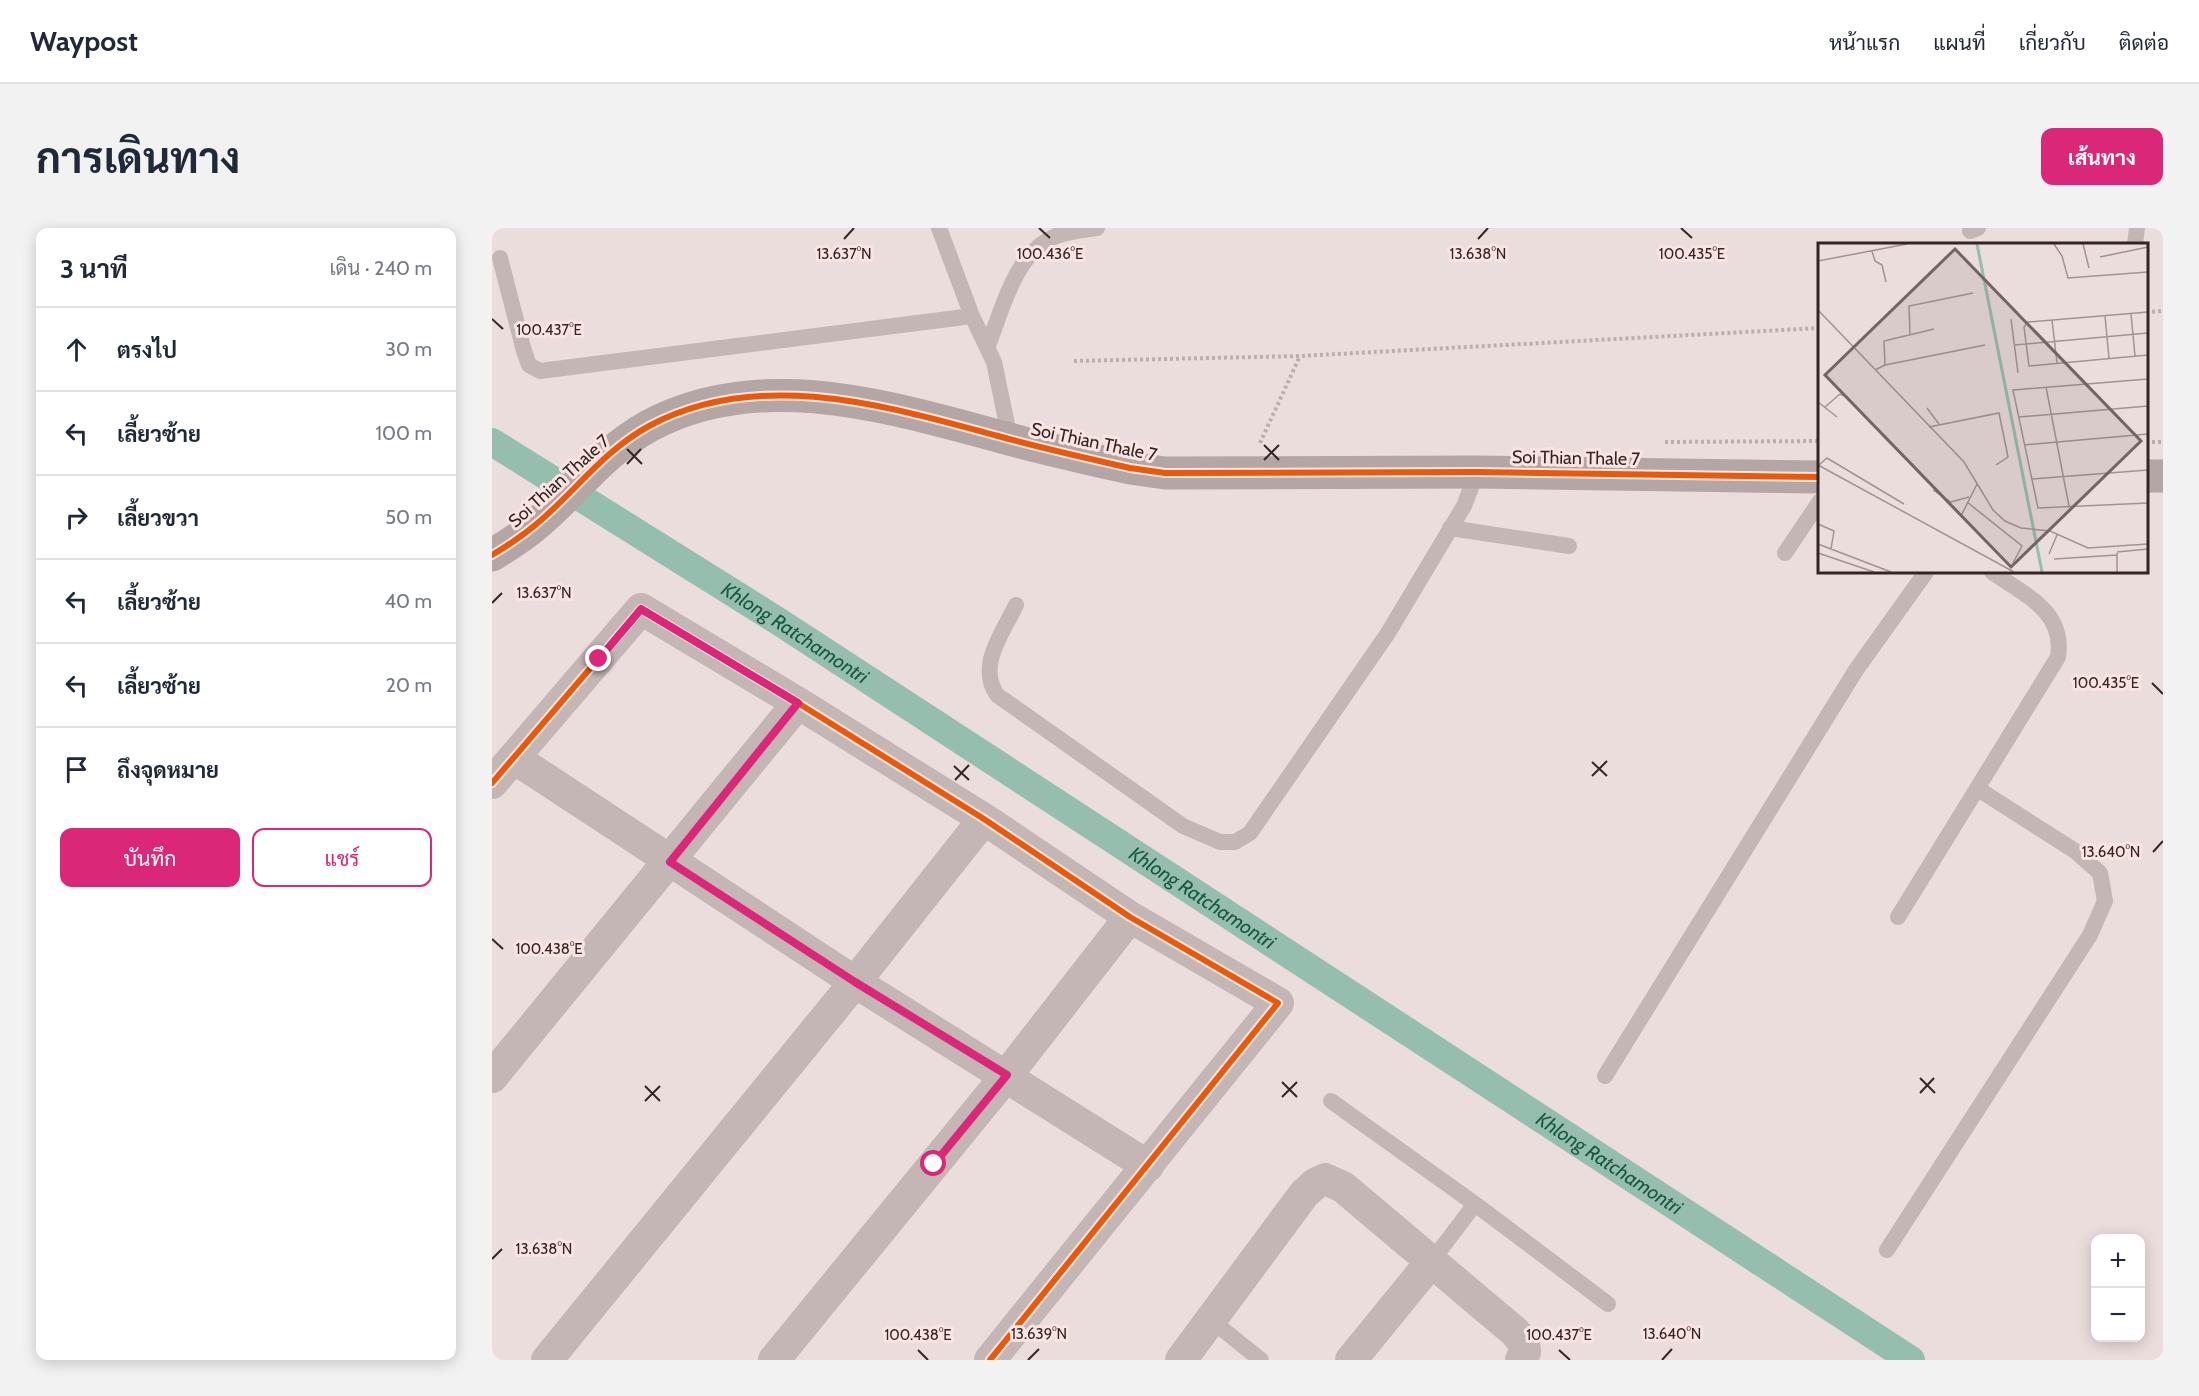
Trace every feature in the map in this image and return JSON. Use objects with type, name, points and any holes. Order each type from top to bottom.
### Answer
[{"type":"street","name":"Soi Thian Thale 7","points":[[504,547],[541,521],[597,464],[648,427],[675,414],[724,402],[768,396],[830,396],[888,406],[1010,439],[1130,468],[1165,473],[1477,472],[1818,477]]},
{"type":"street","points":[[492,783],[641,609],[798,703],[984,819],[1130,917],[1278,1003],[990,1360]]},
{"type":"street","points":[[492,1077],[798,703]]},
{"type":"street","points":[[514,758],[855,982],[1007,1075],[1148,1166]]},
{"type":"street","points":[[547,1360],[855,982],[984,819]]},
{"type":"street","points":[[774,1360],[1007,1075],[1130,917]]},
{"type":"street","points":[[1181,1360],[1304,1194],[1325,1179],[1343,1186],[1515,1332],[1524,1343],[1526,1352],[1521,1360]]},
{"type":"street","points":[[1351,1360],[1431,1262]]},
{"type":"lane","points":[[939,228],[972,315],[991,355],[1010,439]]},
{"type":"lane","points":[[991,355],[1024,259],[1042,243],[1058,235],[1097,228]]},
{"type":"lane","points":[[2135,243],[2137,228]]},
{"type":"lane","points":[[500,258],[524,351],[530,365],[540,371],[972,315]]},
{"type":"lane","points":[[1016,605],[989,663],[987,677],[997,696],[1183,826],[1220,842],[1235,842],[1251,833],[1388,633],[1464,506],[1477,472]]},
{"type":"lane","points":[[1785,553],[1818,504]]},
{"type":"lane","points":[[1450,528],[1569,546]]},
{"type":"lane","points":[[1605,1076],[1856,670],[1925,573]]},
{"type":"lane","points":[[1898,917],[2058,657],[2060,640],[2053,618],[1993,573]]},
{"type":"lane","points":[[1887,1250],[2090,935],[2105,901],[2100,873],[2075,852],[1978,789]]},
{"type":"lane","points":[[1331,1101],[1475,1204],[1608,1304]]},
{"type":"lane","points":[[1431,1262],[1475,1204]]},
{"type":"lane","points":[[1211,1320],[1261,1360]]},
{"type":"path","points":[[2148,312],[2163,311]]},
{"type":"path","points":[[1074,361],[1300,356],[1818,328]]},
{"type":"path","points":[[1259,443],[1300,356]]},
{"type":"waterway","name":"Khlong Ratchamontri","points":[[492,442],[781,623],[1911,1360]]},
{"type":"cycle path","points":[[492,555],[534,526],[605,458],[649,426],[691,408],[734,398],[778,395],[823,398],[912,413],[1080,457],[1165,473],[1477,472],[1818,477]]},
{"type":"cycle path","points":[[492,783],[641,609],[798,703],[984,819],[1130,917],[1278,1003],[990,1360]]},
{"type":"route","points":[[599,659],[641,609],[798,703],[670,862],[855,982],[1007,1075],[934,1164]]}]
